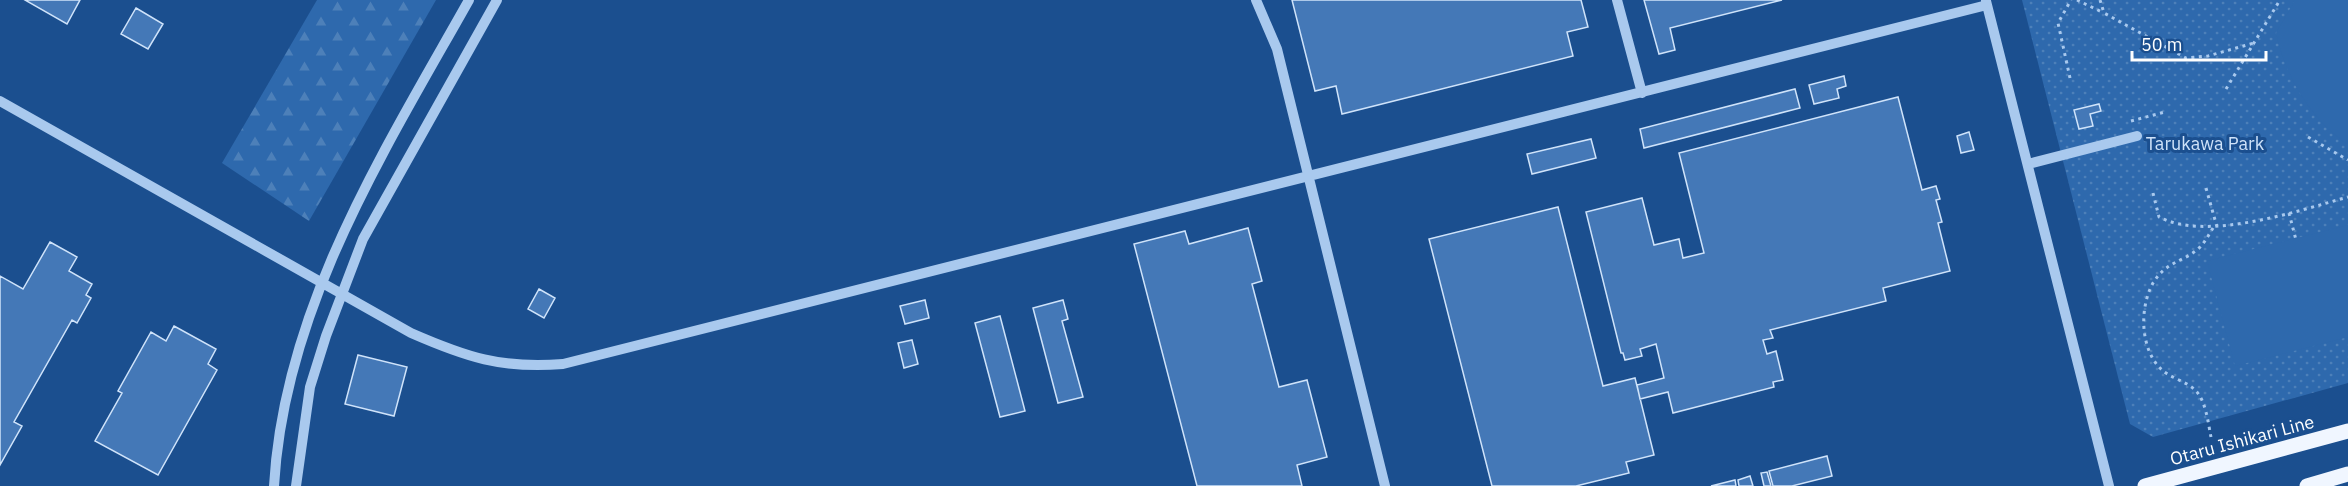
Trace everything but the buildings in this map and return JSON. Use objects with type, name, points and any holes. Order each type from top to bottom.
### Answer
[{"type":"main road","name":"Otaru Ishikari Line","points":[[2145,486],[2348,431]]},
{"type":"main road","points":[[2307,486],[2348,474]]},
{"type":"street","points":[[274,486],[275,460],[285,397],[309,319],[347,222],[469,0]]},
{"type":"street","points":[[296,486],[310,387],[363,239],[497,0]]},
{"type":"street","points":[[1256,0],[1276,49],[1385,486]]},
{"type":"street","points":[[1617,0],[1642,93]]},
{"type":"street","points":[[0,101],[342,293],[376,316],[458,353],[496,363],[531,366],[563,364],[1307,178],[1987,3],[2109,486]]},
{"type":"street","points":[[2028,164],[2136,136]]},
{"type":"path","points":[[2070,78],[2058,23],[2071,0]]},
{"type":"path","points":[[2077,0],[2186,58],[2208,56],[2254,43]]},
{"type":"path","points":[[2100,0],[2104,13]]},
{"type":"path","points":[[2226,88],[2280,0]]},
{"type":"path","points":[[2308,137],[2348,160]]},
{"type":"path","points":[[2206,188],[2215,227],[2196,251],[2172,263],[2161,273],[2152,285],[2143,315],[2145,335],[2151,354],[2162,370],[2195,389],[2201,398],[2211,437]]},
{"type":"path","points":[[2153,193],[2159,218],[2170,223],[2215,227],[2289,213],[2348,197]]},
{"type":"path","points":[[2289,213],[2296,240]]},
{"type":"green space","points":[[317,0],[436,0],[309,221],[222,163]]},
{"type":"green space","name":"Tarukawa Park","points":[[2022,0],[2348,0],[2348,383],[2153,437],[2130,424]]},
{"type":"green space","points":[[2295,0],[2348,0],[2348,145],[2334,134],[2311,109],[2286,66],[2276,33]]},
{"type":"green space","points":[[2348,225],[2348,337],[2235,366],[2207,261]]}]
